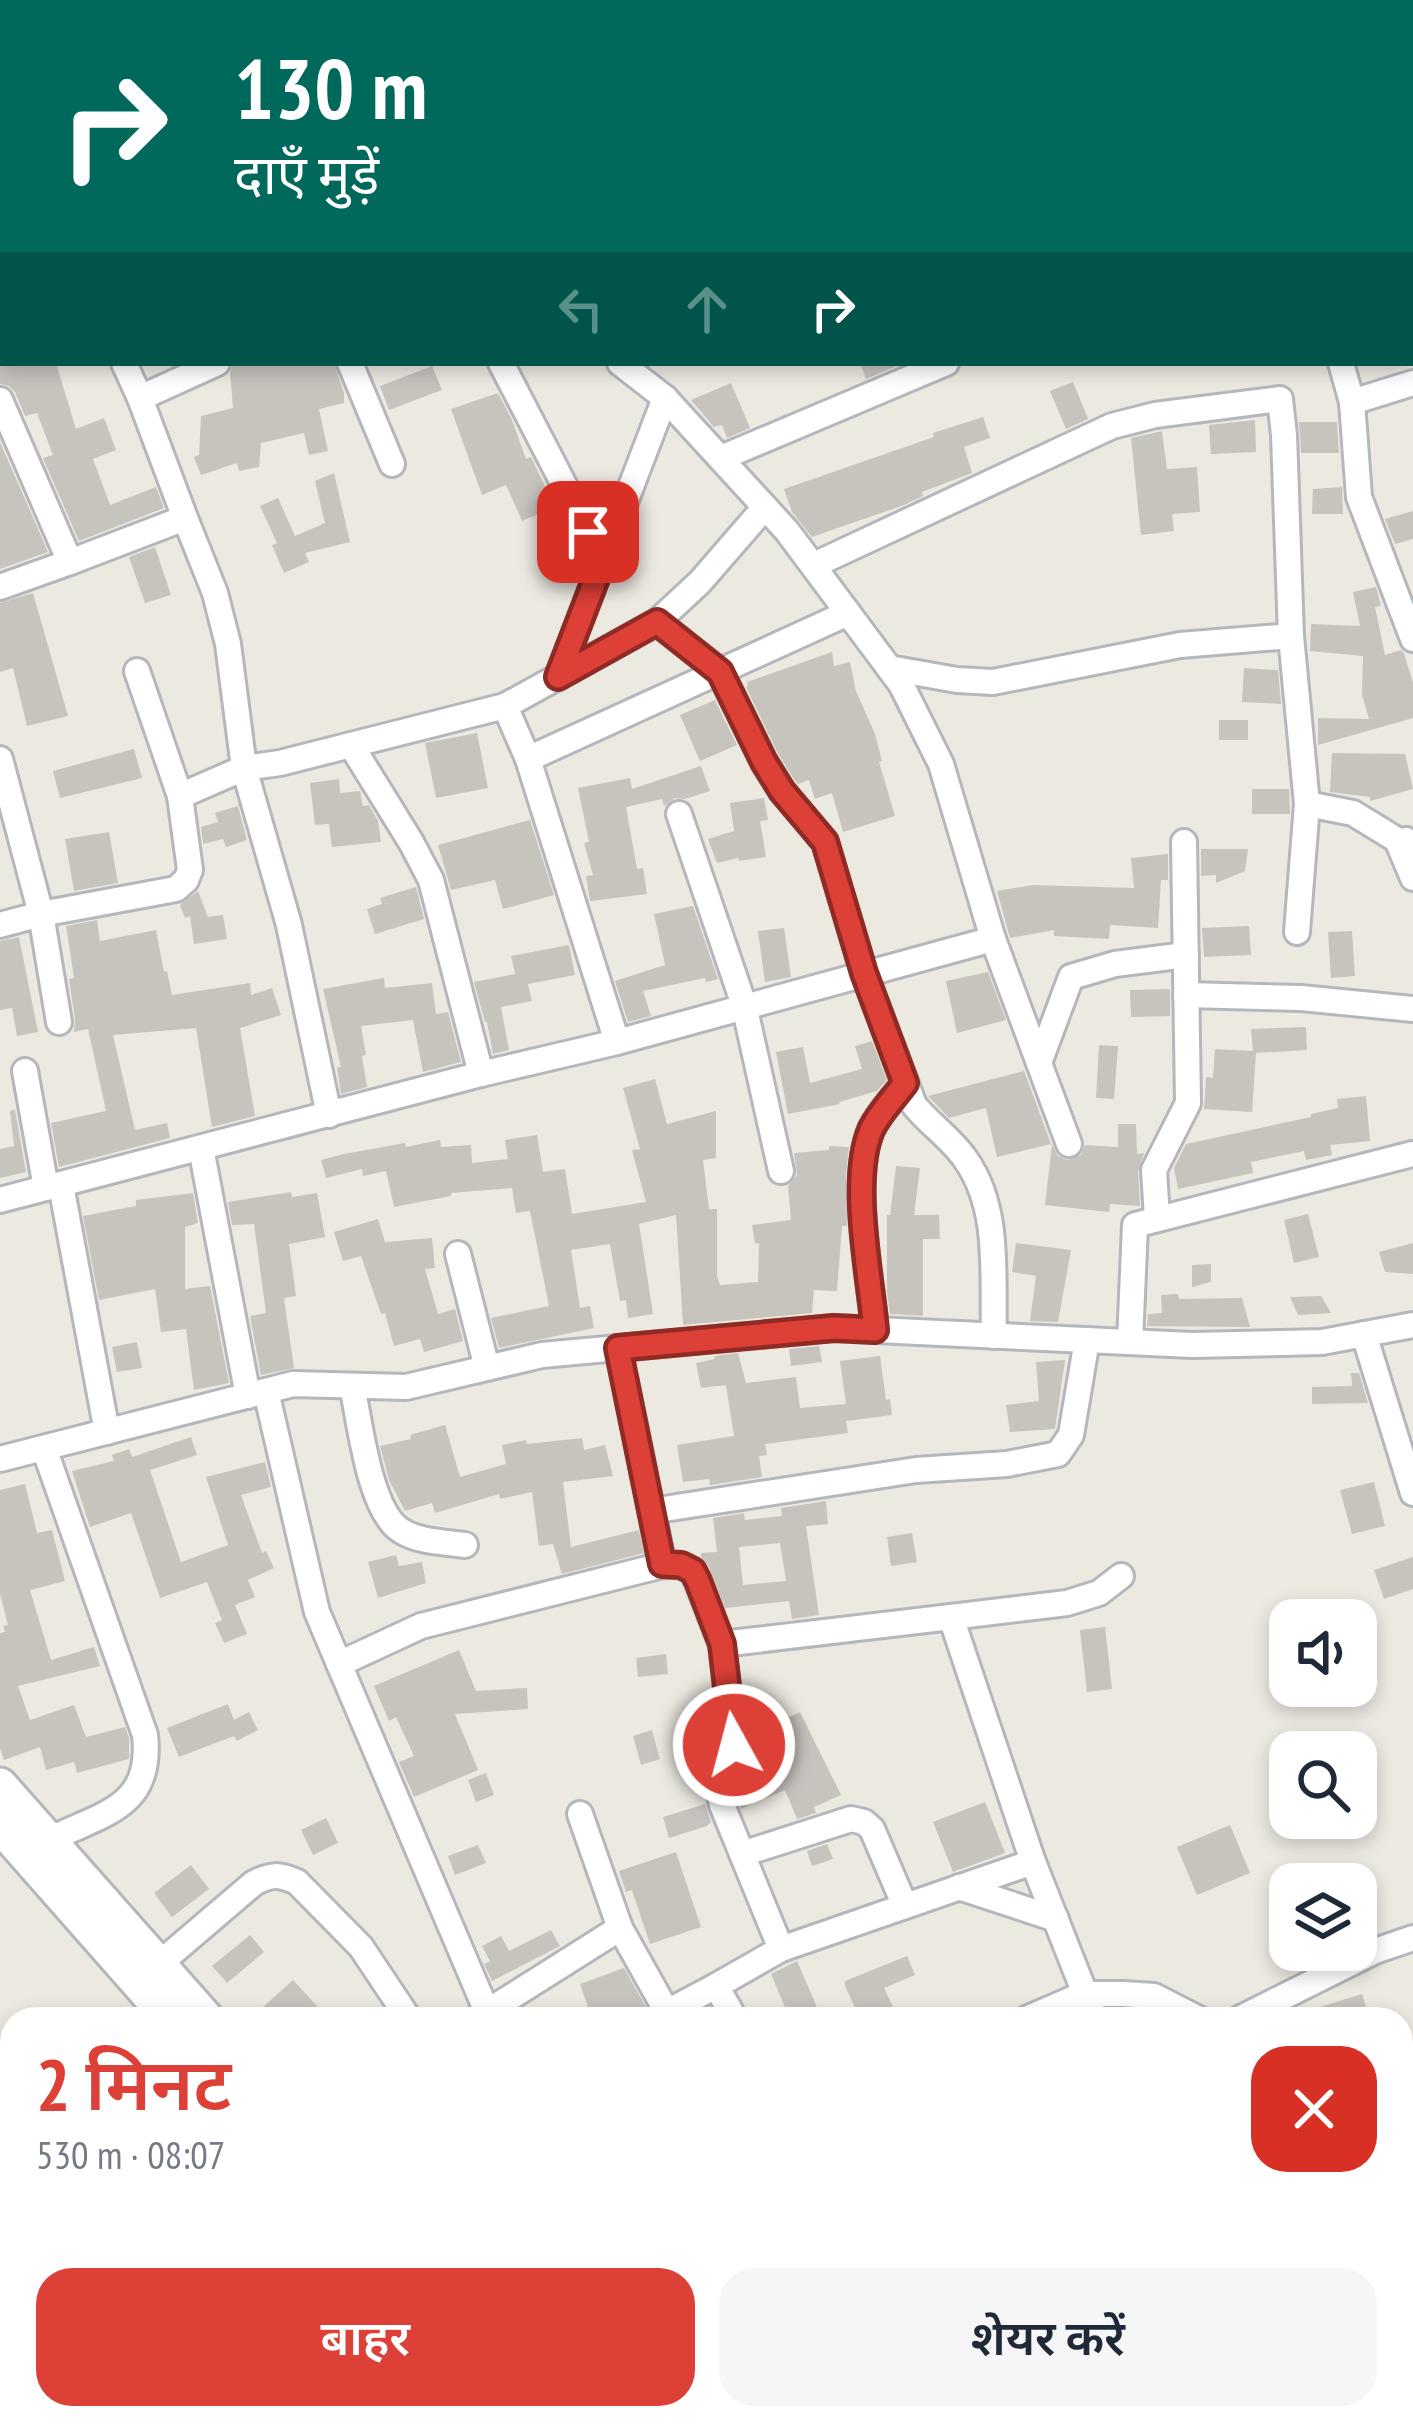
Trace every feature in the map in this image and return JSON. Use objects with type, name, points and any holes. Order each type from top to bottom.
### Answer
[{"type":"main road","points":[[0,1785],[197,2007]]},
{"type":"main road","points":[[0,1826],[159,2007]]},
{"type":"street","points":[[125,366],[215,592],[228,644],[244,768],[289,926],[329,1115]]},
{"type":"street","points":[[140,398],[210,366]]},
{"type":"street","points":[[351,366],[392,464]]},
{"type":"street","points":[[503,366],[603,560]]},
{"type":"street","points":[[624,366],[665,398],[765,507],[901,684],[941,764],[993,939],[1069,1144]]},
{"type":"street","points":[[721,458],[939,366]]},
{"type":"street","points":[[1342,366],[1352,402],[1359,497],[1413,639]]},
{"type":"street","points":[[1352,402],[1413,383]]},
{"type":"street","points":[[558,677],[665,398]]},
{"type":"street","points":[[814,565],[1112,426],[1155,415],[1280,399],[1291,636],[1306,804],[1297,932]]},
{"type":"street","points":[[0,400],[70,562]]},
{"type":"street","points":[[180,796],[244,768],[505,706],[657,622],[700,582],[765,507]]},
{"type":"street","points":[[0,587],[185,518]]},
{"type":"street","points":[[528,759],[848,613]]},
{"type":"street","points":[[657,622],[720,672],[773,776],[825,842],[864,973],[914,1105],[963,1154],[982,1184],[990,1218],[994,1336]]},
{"type":"street","points":[[889,668],[993,682],[1180,644],[1291,636]]},
{"type":"street","points":[[0,925],[176,889],[186,880],[190,870],[180,796],[137,671]]},
{"type":"street","points":[[505,706],[528,759],[617,1042]]},
{"type":"street","points":[[351,745],[430,880],[481,1074]]},
{"type":"street","points":[[0,759],[41,914],[59,1022]]},
{"type":"street","points":[[1306,804],[1353,812],[1405,838],[1413,878]]},
{"type":"street","points":[[679,814],[744,1005],[781,1172]]},
{"type":"street","points":[[1157,1218],[1154,1169],[1188,1103],[1184,842]]},
{"type":"street","points":[[0,1200],[617,1042],[993,939]]},
{"type":"street","points":[[1039,1063],[1071,977],[1115,964],[1186,955]]},
{"type":"street","points":[[1186,995],[1301,998],[1413,1009]]},
{"type":"street","points":[[25,1071],[107,1432]]},
{"type":"street","points":[[875,1330],[860,1184],[873,1125],[905,1083]]},
{"type":"street","points":[[201,1148],[257,1393],[317,1612],[480,2007]]},
{"type":"street","points":[[1130,1342],[1136,1225],[1412,1154]]},
{"type":"street","points":[[458,1254],[487,1368]]},
{"type":"street","points":[[0,1459],[293,1384],[406,1387],[542,1355],[834,1328],[1192,1345],[1322,1342],[1413,1325]]},
{"type":"street","points":[[1364,1334],[1413,1493]]},
{"type":"street","points":[[651,1511],[916,1470],[1046,1459],[1058,1454],[1071,1435],[1087,1340]]},
{"type":"street","points":[[618,1348],[662,1564]]},
{"type":"street","points":[[352,1386],[384,1513],[397,1528],[416,1538],[465,1545]]},
{"type":"street","points":[[44,1448],[145,1735],[147,1757],[141,1782],[128,1802],[49,1840]]},
{"type":"street","points":[[339,1664],[421,1626],[662,1564],[693,1571],[722,1644],[734,1745],[719,1790],[722,1805],[781,1948]]},
{"type":"street","points":[[722,1644],[1066,1603],[1099,1593],[1121,1576]]},
{"type":"street","points":[[951,1617],[1033,1862],[1090,2007]]},
{"type":"street","points":[[580,1814],[620,1928],[664,2007]]},
{"type":"street","points":[[742,1854],[851,1819],[864,1822],[872,1829],[905,1906]]},
{"type":"street","points":[[683,2007],[781,1948],[1033,1862]]},
{"type":"street","points":[[159,1964],[254,1882],[270,1874],[284,1876],[297,1882],[361,1947],[401,2007]]},
{"type":"street","points":[[959,1887],[1056,1919]]},
{"type":"street","points":[[499,2007],[620,1928]]},
{"type":"street","points":[[1263,2007],[1375,1951],[1413,1938]]},
{"type":"street","points":[[716,1986],[728,2007]]},
{"type":"street","points":[[1054,2007],[1084,1994],[1154,1996],[1176,2007]]},
{"type":"building","points":[[0,366],[57,366],[76,429],[104,418],[116,450],[93,459],[110,505],[156,487],[164,508],[79,541],[43,458],[53,455],[37,413],[25,416],[15,392],[0,384]]},
{"type":"building","points":[[232,366],[335,366],[344,403],[319,409],[328,451],[309,455],[304,433],[261,443],[259,467],[239,471],[237,463],[201,475],[194,457],[199,455],[201,416],[233,408]]},
{"type":"building","points":[[432,366],[442,390],[389,410],[380,386]]},
{"type":"building","points":[[861,366],[897,366],[866,379]]},
{"type":"building","points":[[1073,382],[1088,419],[1066,429],[1050,391]]},
{"type":"building","points":[[731,383],[750,428],[727,438],[722,425],[714,427],[691,400]]},
{"type":"building","points":[[498,393],[526,459],[531,457],[555,507],[522,521],[506,485],[482,495],[451,409]]},
{"type":"building","points":[[983,417],[990,438],[964,447],[972,473],[922,492],[923,496],[904,505],[812,537],[792,512],[784,489]]},
{"type":"building","points":[[1255,420],[1256,452],[1211,454],[1209,425]]},
{"type":"building","points":[[1299,422],[1337,422],[1339,453],[1301,453]]},
{"type":"building","points":[[1162,431],[1167,469],[1197,467],[1200,512],[1172,514],[1174,531],[1141,535],[1131,438]]},
{"type":"building","points":[[0,442],[48,552],[0,569]]},
{"type":"building","points":[[334,473],[350,542],[305,553],[309,562],[284,573],[260,506],[278,498],[295,536],[325,523],[315,481]]},
{"type":"building","points":[[1342,487],[1343,514],[1312,514],[1313,489]]},
{"type":"building","points":[[1413,511],[1413,539],[1395,544],[1385,519]]},
{"type":"building","points":[[155,547],[171,595],[145,603],[129,557]]},
{"type":"building","points":[[1376,587],[1381,606],[1375,607],[1385,655],[1404,653],[1413,683],[1413,718],[1318,745],[1318,718],[1369,719],[1362,695],[1363,656],[1310,651],[1311,624],[1360,626],[1353,592]]},
{"type":"building","points":[[33,593],[68,716],[27,726],[13,668],[0,672],[0,603]]},
{"type":"building","points":[[832,652],[834,666],[850,662],[856,691],[875,734],[895,816],[843,832],[832,793],[815,799],[809,780],[795,781],[746,687],[747,682]]},
{"type":"building","points":[[1244,668],[1278,670],[1281,704],[1242,702]]},
{"type":"building","points":[[715,700],[737,745],[700,761],[680,715]]},
{"type":"building","points":[[1219,720],[1248,720],[1248,740],[1219,740]]},
{"type":"building","points":[[477,733],[488,788],[436,798],[425,743]]},
{"type":"building","points":[[134,749],[142,778],[60,798],[53,771]]},
{"type":"building","points":[[1332,753],[1405,754],[1413,789],[1370,801],[1370,797],[1330,792]]},
{"type":"building","points":[[701,766],[710,791],[675,798],[664,806],[662,799],[626,807],[637,869],[643,868],[647,894],[590,901],[586,876],[593,875],[578,788],[630,778],[632,789]]},
{"type":"building","points":[[339,779],[340,793],[360,791],[363,806],[369,805],[378,821],[381,842],[332,847],[329,824],[315,825],[310,783]]},
{"type":"building","points":[[1252,789],[1289,789],[1290,814],[1252,814]]},
{"type":"building","points":[[764,798],[768,820],[760,821],[766,857],[717,863],[708,839],[734,831],[730,803]]},
{"type":"building","points":[[238,806],[247,840],[226,847],[223,839],[203,844],[201,827],[218,822],[215,813]]},
{"type":"building","points":[[530,820],[554,895],[503,909],[495,880],[451,890],[438,845]]},
{"type":"building","points":[[109,832],[118,883],[74,891],[65,839]]},
{"type":"building","points":[[1201,849],[1248,849],[1245,871],[1216,883],[1216,875],[1201,876]]},
{"type":"building","points":[[1168,854],[1158,928],[1110,925],[1109,939],[1054,936],[1054,930],[1010,938],[997,891],[1033,885],[1134,888],[1131,858]]},
{"type":"building","points":[[416,887],[424,919],[375,934],[367,909],[382,904],[380,898]]},
{"type":"building","points":[[198,891],[208,917],[223,915],[227,939],[194,944],[190,916],[185,918],[180,905]]},
{"type":"building","points":[[693,906],[718,979],[643,991],[651,1016],[628,1022],[615,981],[665,965],[654,914]]},
{"type":"building","points":[[97,920],[100,941],[156,930],[172,995],[250,983],[251,995],[272,988],[281,1015],[240,1028],[255,1116],[212,1127],[196,1028],[113,1035],[135,1130],[167,1123],[170,1138],[59,1167],[51,1123],[106,1111],[88,1029],[74,1032],[69,979],[74,978],[66,926]]},
{"type":"building","points":[[1249,926],[1251,955],[1204,957],[1202,928]]},
{"type":"building","points":[[784,928],[791,977],[765,982],[758,931]]},
{"type":"building","points":[[1352,931],[1355,976],[1331,978],[1328,932]]},
{"type":"building","points":[[19,937],[38,1032],[17,1036],[12,1008],[0,1010],[0,941]]},
{"type":"building","points":[[569,945],[575,975],[528,984],[532,1001],[501,1007],[509,1050],[493,1054],[474,982],[515,974],[511,956]]},
{"type":"building","points":[[988,972],[1006,1020],[957,1033],[946,981]]},
{"type":"building","points":[[384,978],[385,988],[432,983],[436,1014],[448,1012],[461,1062],[423,1072],[413,1020],[361,1026],[367,1087],[341,1094],[337,1067],[341,1067],[323,989]]},
{"type":"building","points":[[1170,989],[1170,1016],[1131,1017],[1130,990]]},
{"type":"building","points":[[1306,1027],[1307,1050],[1256,1053],[1252,1112],[1204,1109],[1206,1077],[1213,1078],[1215,1049],[1253,1051],[1251,1029]]},
{"type":"building","points":[[872,1041],[887,1080],[877,1091],[788,1114],[776,1052],[803,1047],[810,1083],[862,1069],[855,1046]]},
{"type":"building","points":[[1099,1045],[1118,1046],[1114,1099],[1096,1098]]},
{"type":"building","points":[[1024,1071],[1051,1144],[997,1157],[986,1108],[949,1118],[928,1096]]},
{"type":"building","points":[[655,1079],[667,1124],[716,1111],[716,1158],[703,1160],[709,1209],[717,1209],[720,1285],[758,1282],[759,1243],[755,1244],[752,1225],[791,1220],[788,1186],[797,1175],[794,1153],[849,1147],[847,1226],[842,1226],[837,1291],[814,1290],[812,1313],[683,1325],[676,1215],[639,1224],[653,1314],[628,1318],[626,1300],[620,1301],[610,1244],[571,1250],[580,1308],[590,1306],[594,1328],[499,1348],[491,1318],[549,1306],[530,1211],[516,1213],[512,1188],[451,1193],[394,1207],[386,1171],[363,1176],[362,1169],[326,1178],[321,1160],[440,1140],[441,1147],[471,1145],[472,1163],[508,1159],[505,1140],[537,1135],[543,1172],[565,1169],[572,1214],[646,1202],[632,1150],[640,1149],[623,1088]]},
{"type":"building","points":[[1366,1096],[1370,1141],[1330,1145],[1332,1155],[1306,1160],[1304,1151],[1251,1162],[1253,1173],[1178,1189],[1174,1168],[1186,1144],[1311,1117],[1338,1108],[1337,1099]]},
{"type":"building","points":[[15,1110],[26,1172],[0,1178],[0,1149],[14,1146],[10,1111]]},
{"type":"building","points":[[1118,1124],[1136,1124],[1137,1154],[1144,1153],[1138,1171],[1140,1206],[1110,1204],[1109,1212],[1045,1205],[1052,1144],[1058,1156],[1067,1160],[1081,1155],[1085,1145],[1118,1147]]},
{"type":"building","points":[[896,1166],[920,1168],[914,1215],[939,1215],[940,1239],[923,1239],[923,1316],[890,1314],[887,1215]]},
{"type":"building","points":[[291,1192],[292,1197],[317,1193],[325,1237],[289,1244],[296,1296],[284,1298],[294,1368],[261,1375],[250,1316],[266,1313],[254,1224],[232,1225],[228,1202]]},
{"type":"building","points":[[193,1193],[198,1223],[185,1227],[185,1289],[210,1286],[229,1383],[194,1390],[186,1329],[161,1332],[155,1289],[99,1300],[83,1216],[136,1206],[136,1200]]},
{"type":"building","points":[[1308,1214],[1319,1257],[1294,1263],[1284,1220]]},
{"type":"building","points":[[378,1219],[385,1242],[432,1238],[435,1268],[425,1269],[438,1314],[455,1309],[463,1341],[424,1352],[420,1339],[394,1346],[361,1256],[343,1261],[334,1232]]},
{"type":"building","points":[[1016,1243],[1071,1250],[1058,1322],[1030,1321],[1036,1276],[1012,1272]]},
{"type":"building","points":[[1413,1243],[1413,1274],[1385,1272],[1379,1252]]},
{"type":"building","points":[[1211,1264],[1211,1282],[1192,1287],[1192,1265]]},
{"type":"building","points":[[1178,1294],[1179,1299],[1242,1298],[1250,1327],[1147,1326],[1148,1314],[1162,1313],[1161,1295]]},
{"type":"building","points":[[1321,1296],[1331,1313],[1298,1315],[1290,1297]]},
{"type":"building","points":[[137,1342],[142,1368],[117,1372],[112,1347]]},
{"type":"building","points":[[819,1346],[822,1362],[791,1366],[789,1349]]},
{"type":"building","points":[[738,1353],[746,1383],[796,1377],[800,1408],[846,1404],[840,1361],[880,1356],[892,1415],[846,1421],[848,1433],[765,1444],[767,1455],[759,1456],[762,1477],[710,1485],[709,1479],[683,1482],[677,1445],[734,1436],[726,1385],[701,1388],[696,1363]]},
{"type":"building","points":[[1065,1360],[1055,1429],[1010,1432],[1006,1405],[1039,1401],[1036,1362]]},
{"type":"building","points":[[1351,1373],[1359,1373],[1368,1403],[1312,1404],[1312,1387],[1352,1386]]},
{"type":"building","points":[[445,1425],[460,1477],[506,1464],[502,1445],[582,1438],[584,1450],[605,1445],[613,1476],[563,1482],[571,1547],[639,1530],[644,1553],[562,1574],[553,1544],[539,1546],[532,1492],[500,1499],[499,1494],[435,1513],[432,1503],[405,1511],[389,1480],[380,1446]]},
{"type":"building","points":[[191,1437],[197,1455],[150,1470],[181,1562],[228,1545],[206,1477],[265,1462],[271,1487],[241,1495],[262,1553],[266,1551],[274,1568],[248,1580],[255,1597],[235,1605],[247,1634],[224,1643],[215,1623],[222,1620],[207,1582],[160,1598],[131,1513],[90,1527],[72,1471],[114,1461],[112,1455],[129,1449],[132,1457]]},
{"type":"building","points":[[1374,1482],[1385,1526],[1352,1534],[1340,1490]]},
{"type":"building","points":[[25,1484],[37,1533],[52,1530],[65,1581],[30,1590],[51,1660],[94,1647],[100,1666],[18,1686],[30,1720],[74,1705],[86,1737],[125,1727],[129,1759],[77,1773],[74,1762],[46,1770],[40,1747],[4,1760],[0,1748],[0,1633],[8,1625],[0,1594],[0,1490]]},
{"type":"building","points":[[826,1501],[828,1524],[806,1526],[819,1615],[792,1619],[789,1601],[725,1608],[701,1557],[701,1553],[717,1552],[713,1518],[744,1513],[745,1520],[782,1516],[781,1508]],"holes":[[[780,1543],[786,1581],[743,1585],[739,1547]]]},
{"type":"building","points":[[912,1533],[917,1562],[891,1566],[887,1537]]},
{"type":"building","points":[[396,1555],[399,1566],[422,1562],[426,1583],[378,1598],[368,1562]]},
{"type":"building","points":[[1413,1557],[1413,1589],[1384,1599],[1374,1570]]},
{"type":"building","points":[[1105,1627],[1112,1689],[1087,1692],[1080,1630]]},
{"type":"building","points":[[459,1650],[476,1691],[527,1688],[528,1709],[455,1714],[478,1770],[414,1797],[399,1762],[414,1756],[396,1717],[389,1721],[374,1686]]},
{"type":"building","points":[[666,1654],[668,1674],[638,1677],[636,1658]]},
{"type":"building","points":[[228,1704],[234,1720],[249,1712],[258,1730],[237,1741],[234,1736],[179,1757],[167,1728]]},
{"type":"building","points":[[800,1712],[841,1795],[814,1807],[816,1813],[797,1819],[785,1790],[741,1809],[738,1784],[784,1764],[767,1728]]},
{"type":"building","points":[[652,1730],[660,1759],[641,1765],[633,1736]]},
{"type":"building","points":[[486,1773],[494,1795],[476,1802],[468,1780]]},
{"type":"building","points":[[985,1802],[1005,1853],[953,1872],[933,1822]]},
{"type":"building","points":[[705,1804],[711,1822],[707,1826],[669,1838],[663,1817]]},
{"type":"building","points":[[326,1818],[338,1843],[313,1855],[301,1830]]},
{"type":"building","points":[[1230,1825],[1250,1873],[1197,1895],[1177,1847]]},
{"type":"building","points":[[827,1844],[833,1859],[812,1866],[807,1851]]},
{"type":"building","points":[[478,1845],[486,1863],[455,1875],[448,1856]]},
{"type":"building","points":[[676,1852],[701,1927],[650,1944],[632,1890],[626,1892],[619,1871]]},
{"type":"building","points":[[191,1865],[209,1889],[172,1917],[154,1893]]},
{"type":"building","points":[[551,1930],[560,1946],[492,1981],[482,1946],[501,1936],[509,1951]]},
{"type":"building","points":[[250,1935],[264,1952],[227,1983],[212,1966]]},
{"type":"building","points":[[907,1956],[915,1975],[884,1988],[893,2007],[855,2007],[845,1981]]},
{"type":"building","points":[[797,1961],[817,2007],[785,2007],[771,1974]]},
{"type":"building","points":[[624,1968],[646,2007],[588,2007],[580,1984]]},
{"type":"building","points":[[293,1980],[318,2007],[263,2007]]},
{"type":"building","points":[[1362,1994],[1366,2007],[1320,2007]]},
{"type":"route","points":[[588,532],[603,560],[558,677],[657,622],[720,672],[764,762],[825,842],[864,973],[905,1083],[873,1125],[860,1184],[875,1330],[834,1328],[618,1348],[662,1564],[681,1565],[693,1571],[698,1581],[722,1644],[734,1745]]}]
